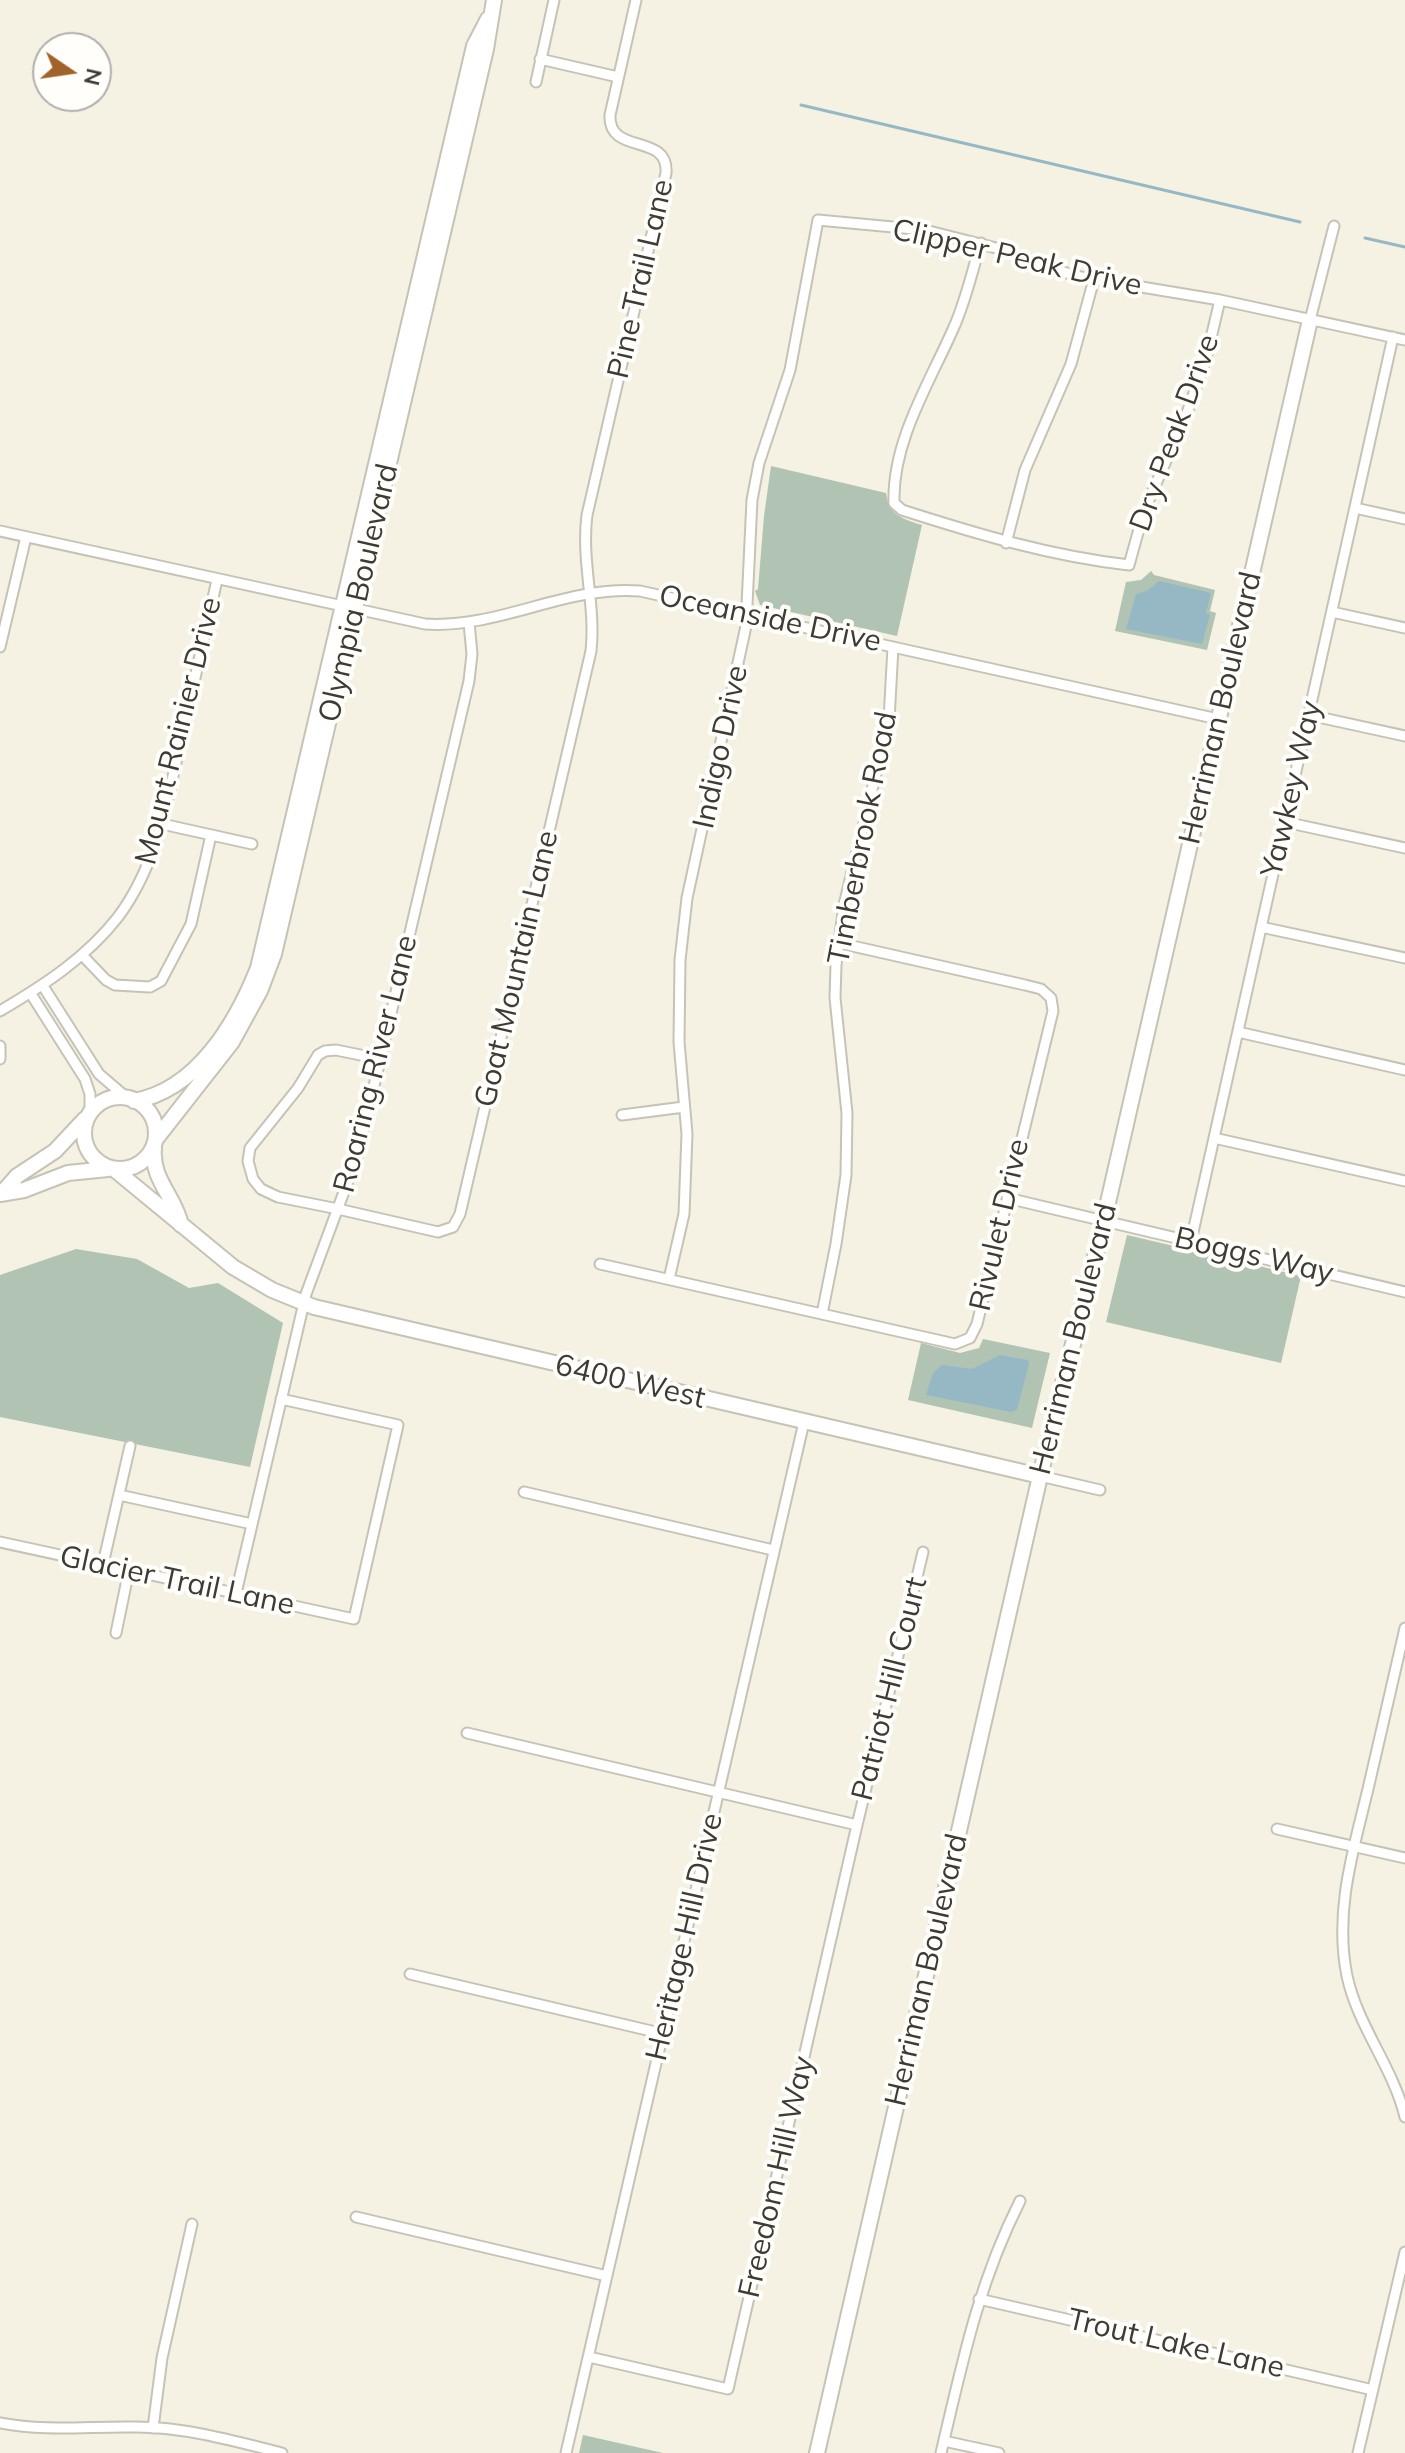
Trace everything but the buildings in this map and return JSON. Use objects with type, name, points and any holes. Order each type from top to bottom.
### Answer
[{"type":"street","name":"Olympia Boulevard","points":[[155,1141],[232,1042],[268,972],[283,920],[474,46],[490,16],[494,0]]},
{"type":"street","points":[[536,82],[554,0]]},
{"type":"street","name":"Pine Trail Lane","points":[[589,593],[584,556],[587,515],[667,168],[664,157],[656,150],[622,140],[611,129],[610,115],[636,0]]},
{"type":"street","points":[[540,59],[618,77]]},
{"type":"street","name":"Clipper Peak Drive","points":[[818,220],[925,230],[981,243],[1075,276],[1220,300],[1405,340]]},
{"type":"street","name":"Indigo Drive","points":[[669,1279],[684,1214],[687,1134],[679,1042],[687,898],[715,779],[747,614],[752,500],[759,463],[790,370],[818,220]]},
{"type":"street","name":"Herriman Boulevard","points":[[817,2453],[1040,1476],[1104,1220],[1334,226]]},
{"type":"street","points":[[981,243],[956,324],[928,382],[904,443],[896,476],[894,503],[902,510],[1006,543],[1025,470],[1071,364],[1094,279]]},
{"type":"street","name":"Dry Peak Drive","points":[[1006,543],[1088,561],[1129,565],[1144,511],[1202,373],[1220,300]]},
{"type":"street","name":"Yawkey Way","points":[[1191,1241],[1393,337]]},
{"type":"street","points":[[1355,508],[1405,519]]},
{"type":"street","name":"Oceanside Drive","points":[[0,531],[425,624],[469,623],[589,593],[640,591],[1218,719]]},
{"type":"street","points":[[0,647],[26,537]]},
{"type":"street","name":"Mount Rainier Drive","points":[[0,1011],[37,990],[82,955],[107,930],[132,895],[151,859],[162,824],[217,580]]},
{"type":"street","name":"Goat Mountain Lane","points":[[380,1059],[336,1050],[321,1053],[281,1110],[253,1142],[248,1154],[250,1173],[256,1184],[278,1197],[438,1232],[449,1230],[459,1219],[591,651],[593,625],[589,593]]},
{"type":"street","name":"Olympia Boulevard","points":[[130,1099],[166,1092],[195,1067],[227,1028],[251,983],[266,937],[349,609]]},
{"type":"street","points":[[1332,612],[1405,628]]},
{"type":"street","name":"Roaring River Lane","points":[[236,1593],[304,1303],[358,1154],[471,673],[469,623]]},
{"type":"street","name":"Timberbrook Road","points":[[822,1314],[846,1175],[847,1113],[835,998],[839,943],[844,905],[889,720],[893,647]]},
{"type":"street","points":[[1309,715],[1405,736]]},
{"type":"street","points":[[1285,822],[1405,848]]},
{"type":"street","points":[[162,824],[252,844]]},
{"type":"street","points":[[82,955],[115,985],[150,987],[161,981],[191,924],[211,835]]},
{"type":"street","points":[[1261,927],[1405,958]]},
{"type":"street","name":"Rivulet Drive","points":[[600,1264],[955,1344],[970,1338],[977,1324],[1053,1011],[1051,998],[1041,989],[839,943]]},
{"type":"street","points":[[1,1193],[24,1190],[68,1173],[136,1166],[147,1157],[155,1141],[156,1128],[150,1114],[99,1074],[37,990]]},
{"type":"street","points":[[37,990],[86,1081],[90,1094],[84,1130],[86,1145],[99,1163],[114,1169]]},
{"type":"street","points":[[1238,1032],[1405,1070]]},
{"type":"street","points":[[0,1046],[0,1059]]},
{"type":"street","points":[[1,1193],[17,1176],[55,1151],[106,1100],[130,1099]]},
{"type":"street","points":[[622,1115],[684,1107]]},
{"type":"street","points":[[1214,1138],[1405,1181]]},
{"type":"street","name":"6400 West","points":[[155,1141],[156,1175],[174,1203],[181,1225]]},
{"type":"street","name":"6400 West","points":[[114,1169],[233,1267],[272,1290],[339,1315],[1100,1490]]},
{"type":"street","name":"Boggs Way","points":[[1007,1198],[1405,1292]]},
{"type":"street","name":"Glacier Trail Lane","points":[[0,1542],[354,1619],[398,1425],[281,1399]]},
{"type":"street","name":"Heritage Hill Drive","points":[[566,2453],[804,1422]]},
{"type":"street","points":[[103,1564],[130,1446]]},
{"type":"street","points":[[524,1492],[773,1550]]},
{"type":"street","points":[[119,1495],[252,1524]]},
{"type":"street","name":"Patriot Hill Court","points":[[857,1825],[923,1552]]},
{"type":"street","points":[[116,1633],[129,1570]]},
{"type":"street","points":[[1405,1628],[1343,1906],[1348,1978],[1367,2030],[1391,2076],[1405,2117]]},
{"type":"street","points":[[467,1733],[857,1825]]},
{"type":"street","name":"Freedom Hill Way","points":[[589,2357],[728,2389],[857,1825]]},
{"type":"street","points":[[1277,1829],[1405,1858]]},
{"type":"street","points":[[410,1974],[664,2034]]},
{"type":"street","points":[[941,2453],[979,2299],[1020,2201]]},
{"type":"street","points":[[356,2217],[607,2276]]},
{"type":"street","points":[[153,2428],[162,2358],[192,2224]]},
{"type":"street","points":[[1358,2453],[1405,2252]]},
{"type":"street","name":"Trout Lake Lane","points":[[979,2299],[1373,2390]]},
{"type":"street","points":[[0,2423],[33,2430],[153,2428],[196,2433],[282,2453]]},
{"type":"street","points":[[944,2441],[999,2453]]},
{"type":"green space","points":[[771,466],[886,493],[893,511],[908,521],[922,525],[897,636],[760,605],[755,591],[758,589]]},
{"type":"green space","points":[[1151,571],[1154,575],[1215,590],[1210,611],[1216,613],[1207,650],[1115,631],[1126,582],[1141,580]]},
{"type":"green space","points":[[1127,1235],[1301,1276],[1281,1363],[1106,1322]]},
{"type":"green space","points":[[76,1249],[137,1259],[189,1288],[218,1283],[283,1323],[250,1467],[0,1417],[0,1275]]},
{"type":"green space","points":[[983,1339],[1050,1353],[1032,1428],[908,1400],[921,1343],[960,1353],[979,1348]]},
{"type":"green space","points":[[583,2435],[663,2453],[579,2453]]},
{"type":"water","points":[[1159,581],[1211,593],[1206,613],[1210,615],[1202,644],[1126,629],[1136,594],[1147,591]]},
{"type":"water","points":[[1000,1355],[1028,1360],[1017,1410],[1011,1412],[926,1395],[933,1373],[942,1365],[972,1369]]},
{"type":"waterway","points":[[801,105],[1300,222]]},
{"type":"waterway","points":[[1365,238],[1405,247]]}]
